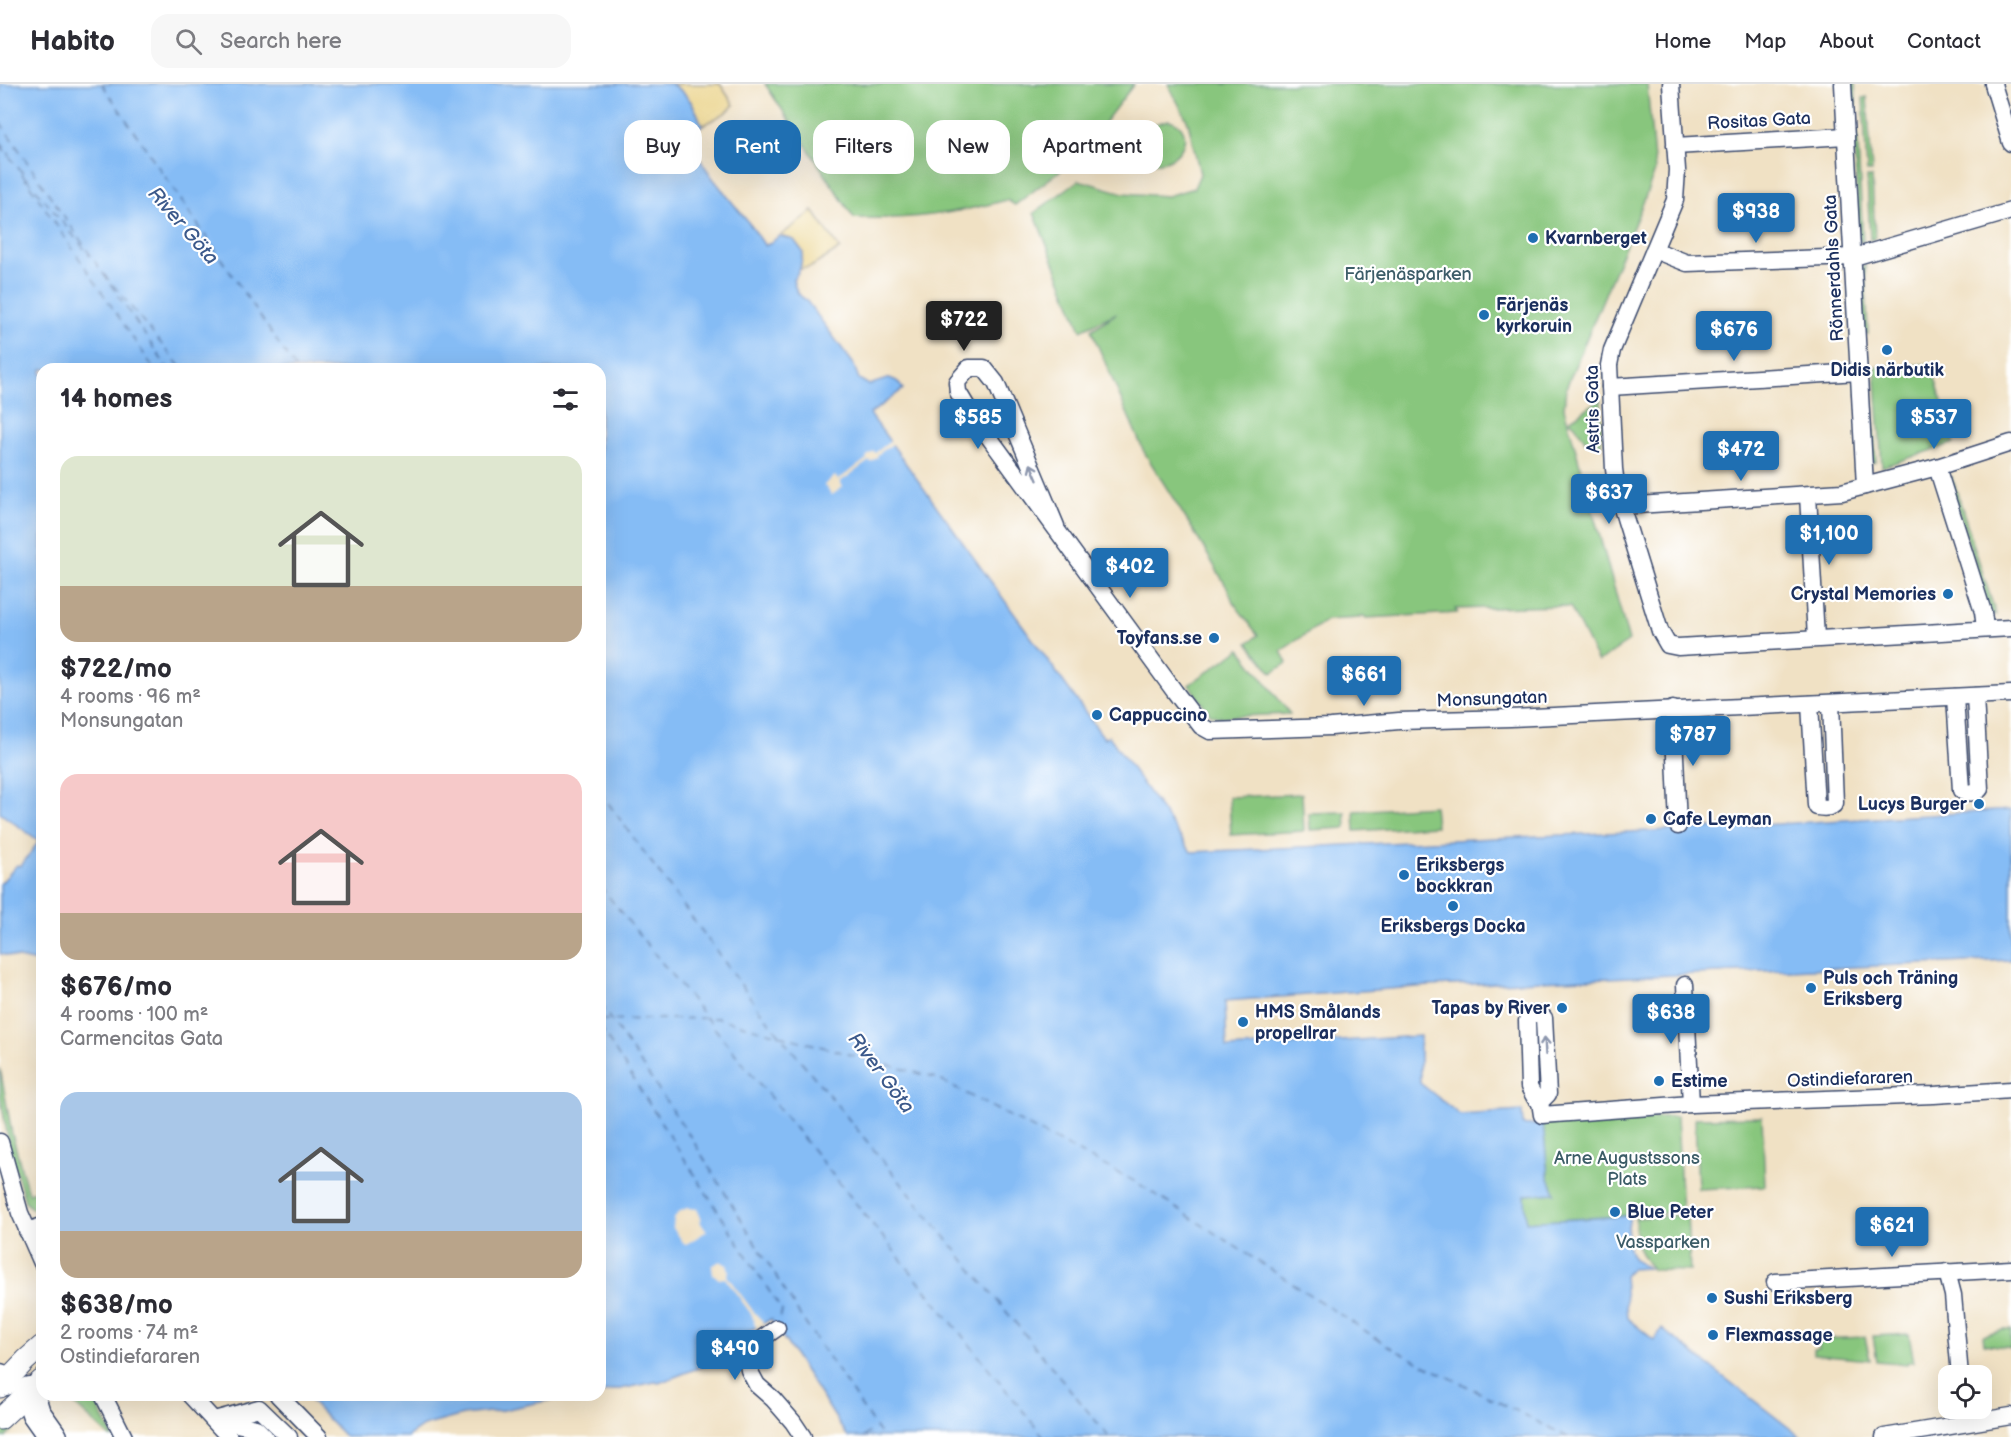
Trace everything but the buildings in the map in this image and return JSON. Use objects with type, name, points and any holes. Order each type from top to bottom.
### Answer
[{"type":"highway","points":[[15,1383],[53,1437]]},
{"type":"street","name":"Astris Gata","points":[[1671,84],[1677,170],[1675,200],[1612,350],[1609,365],[1614,469],[1621,506],[1660,631],[1668,645],[1678,647],[2011,628]]},
{"type":"street","name":"Rönnerdahls Gata","points":[[1844,84],[1865,486]]},
{"type":"street","points":[[1993,84],[2011,143]]},
{"type":"street","name":"Rositas Gata","points":[[1675,146],[1846,136]]},
{"type":"street","points":[[1654,250],[1687,263],[1854,257],[2011,211]]},
{"type":"street","name":"Monsungatan","points":[[1056,526],[991,374],[984,368],[969,368],[957,382],[958,392],[1175,692],[1206,730],[1217,732],[1340,727],[1399,722],[2011,694]]},
{"type":"street","points":[[1610,387],[1859,372]]},
{"type":"street","points":[[1621,506],[1842,492],[1937,467],[2011,443]]},
{"type":"street","points":[[1937,467],[1983,612],[1985,628]]},
{"type":"street","points":[[1808,495],[1816,638]]},
{"type":"street","points":[[1955,697],[1961,790],[1977,792],[1980,789],[1975,696]]},
{"type":"street","points":[[1810,704],[1816,805],[1821,808],[1835,804],[1831,703]]},
{"type":"street","points":[[1673,709],[1678,826]]},
{"type":"street","points":[[1685,985],[1691,1104]]},
{"type":"street","name":"Ostindiefararen","points":[[1540,1102],[1542,1115],[1691,1104],[2011,1090]]},
{"type":"street","points":[[0,1142],[34,1228]]},
{"type":"street","points":[[1775,1282],[2011,1269]]},
{"type":"street","points":[[1947,1272],[1953,1295],[1959,1365]]},
{"type":"street","points":[[777,1328],[754,1344],[746,1355],[749,1370],[757,1385],[773,1399],[803,1437]]},
{"type":"street","points":[[0,1419],[15,1383],[36,1354]]},
{"type":"street","points":[[106,1401],[124,1437]]},
{"type":"street","points":[[196,1401],[229,1437]]},
{"type":"street","points":[[284,1401],[319,1437]]},
{"type":"street","points":[[214,1420],[259,1408],[289,1437]]},
{"type":"street","points":[[214,1420],[258,1413],[282,1437]]},
{"type":"street","points":[[1992,1416],[2011,1416]]},
{"type":"street","points":[[1884,1437],[1952,1419]]},
{"type":"street","points":[[214,1420],[245,1437]]},
{"type":"street","points":[[214,1420],[252,1433],[256,1437]]},
{"type":"street","points":[[214,1420],[256,1428],[265,1437]]},
{"type":"street","points":[[214,1420],[260,1421],[274,1437]]},
{"type":"green space","points":[[765,84],[1134,84],[1106,120],[1022,120],[1022,174],[1056,174],[1015,205],[1007,200],[931,215],[854,218],[825,174],[914,174],[914,120],[813,120],[813,156],[801,138],[801,120],[789,120]]},
{"type":"green space","name":"Färjenäsparken","points":[[1168,84],[1647,84],[1655,171],[1566,388],[1564,408],[1629,641],[1598,662],[1570,607],[1562,606],[1455,609],[1458,613],[1366,618],[1360,616],[1360,618],[1327,620],[1281,651],[1287,663],[1272,673],[1248,643],[1258,635],[1233,602],[1228,589],[1193,530],[1144,452],[1091,330],[1117,313],[1081,330],[1034,213],[1079,180],[1123,193],[1167,196],[1194,188],[1200,174],[1188,122]]},
{"type":"green space","points":[[1851,84],[1855,84],[1863,244],[1859,239]]},
{"type":"green space","points":[[1867,97],[1872,172],[1867,172],[1863,98]]},
{"type":"green space","points":[[1169,120],[1179,125],[1184,132],[1184,140],[1175,156],[1163,161],[1163,122]]},
{"type":"green space","points":[[1867,177],[1872,177],[1875,238],[1870,240]]},
{"type":"green space","points":[[1864,265],[1868,334],[1864,334],[1861,269]]},
{"type":"green space","points":[[1931,364],[1954,443],[1882,467],[1875,367]]},
{"type":"green space","points":[[1870,371],[1876,461],[1873,463],[1871,462],[1867,375]]},
{"type":"green space","points":[[1600,400],[1601,445],[1587,443],[1569,420]]},
{"type":"green space","points":[[1952,477],[1996,615],[1991,614],[1948,478]]},
{"type":"green space","points":[[1240,649],[1290,714],[1218,717],[1210,714],[1189,685]]},
{"type":"green space","points":[[1302,794],[1304,831],[1231,835],[1229,797]]},
{"type":"green space","points":[[1434,806],[1436,826],[1355,831],[1354,811]]},
{"type":"green space","points":[[1345,812],[1346,828],[1310,830],[1309,813]]},
{"type":"green space","points":[[0,1068],[12,1134],[28,1193],[36,1191],[36,1210],[25,1201],[11,1154],[0,1096]]},
{"type":"green space","name":"Arne Augustssons Plats","points":[[1677,1116],[1682,1212],[1526,1222],[1525,1195],[1555,1193],[1548,1176],[1543,1124]]},
{"type":"green space","points":[[1762,1117],[1765,1186],[1698,1189],[1695,1118]]},
{"type":"green space","name":"Vassparken","points":[[1687,1215],[1690,1271],[1653,1270],[1638,1246],[1635,1218]]},
{"type":"green space","points":[[2011,1330],[2011,1348],[1984,1344],[1983,1336]]},
{"type":"green space","points":[[1909,1334],[1914,1362],[1907,1364],[1877,1361],[1873,1336]]},
{"type":"green space","points":[[1865,1337],[1870,1360],[1814,1355],[1814,1350],[1819,1349],[1819,1339]]},
{"type":"green space","points":[[71,1401],[95,1401],[113,1437],[110,1437]]},
{"type":"green space","points":[[24,1406],[28,1414],[6,1437],[0,1437],[0,1430]]},
{"type":"sand","points":[[671,84],[720,84],[734,105],[727,112],[702,126],[702,120],[700,120],[683,92]]},
{"type":"sand","points":[[813,211],[840,249],[811,267],[800,269],[803,252],[794,240],[780,236]]},
{"type":"water","name":"River Göta","points":[[0,84],[671,84],[683,92],[691,102],[700,120],[624,120],[624,174],[702,174],[702,162],[765,246],[780,236],[794,240],[803,252],[800,269],[793,280],[796,289],[853,363],[859,379],[869,385],[890,378],[897,381],[903,389],[870,414],[1104,738],[1109,736],[1191,852],[1693,829],[2011,810],[2011,960],[1430,986],[1225,1001],[1227,1048],[1420,1036],[1420,1083],[1460,1115],[1522,1111],[1523,1125],[1543,1124],[1548,1176],[1555,1193],[1525,1195],[1526,1222],[1630,1216],[1628,1246],[1630,1252],[1636,1261],[1649,1268],[1631,1269],[1624,1275],[1627,1318],[1654,1340],[1662,1329],[1801,1437],[848,1437],[771,1319],[741,1337],[732,1355],[659,1383],[606,1392],[606,363],[36,363],[36,839],[0,813]]},
{"type":"water","points":[[36,845],[36,962],[0,954],[0,884],[17,865],[21,866]]},
{"type":"water","points":[[311,1401],[545,1401],[498,1411],[463,1415],[423,1426],[407,1437],[345,1437]]},
{"type":"pier","points":[[892,440],[894,443],[877,455],[878,457],[840,482],[843,487],[832,495],[824,485],[835,476],[838,480],[867,459],[866,457],[874,451],[875,453]]},
{"type":"pier","points":[[687,1208],[697,1209],[701,1218],[700,1222],[707,1231],[685,1245],[673,1228],[674,1218]]},
{"type":"pier","points":[[720,1261],[727,1265],[729,1271],[727,1276],[764,1323],[756,1328],[752,1315],[725,1278],[719,1279],[713,1274],[712,1266]]},
{"type":"ferry route","points":[[102,84],[292,363]]},
{"type":"ferry route","points":[[0,122],[164,363]]},
{"type":"ferry route","points":[[0,141],[10,155]]},
{"type":"ferry route","points":[[0,145],[90,256]]},
{"type":"ferry route","points":[[22,174],[150,363]]},
{"type":"ferry route","points":[[104,274],[177,363]]},
{"type":"ferry route","points":[[606,800],[761,1012],[1109,1437]]},
{"type":"ferry route","points":[[606,893],[1044,1437]]},
{"type":"ferry route","points":[[606,1013],[692,1139],[799,1314],[882,1437]]},
{"type":"ferry route","points":[[606,1020],[717,1018],[936,1078],[1136,1182],[1393,1349],[1568,1437]]},
{"type":"ferry route","points":[[606,1036],[782,1311],[779,1320]]},
{"type":"ferry route","points":[[863,1437],[875,1429]]},
{"type":"place","name":"Kvarnberget","points":[[1533,238]]},
{"type":"place","name":"Färjenäs kyrkoruin","points":[[1484,315]]},
{"type":"place","name":"Didis närbutik","points":[[1887,350]]},
{"type":"place","name":"Crystal Memories","points":[[1948,594]]},
{"type":"place","name":"Toyfans.se","points":[[1214,638]]},
{"type":"place","name":"Cappuccino","points":[[1097,715]]},
{"type":"place","name":"Lucys Burger","points":[[1979,804]]},
{"type":"place","name":"Cafe Leyman","points":[[1651,819]]},
{"type":"place","name":"Eriksbergs bockkran","points":[[1404,875]]},
{"type":"place","name":"Eriksbergs Docka","points":[[1453,906]]},
{"type":"place","name":"Puls och Träning Eriksberg","points":[[1811,988]]},
{"type":"place","name":"Tapas by River","points":[[1562,1008]]},
{"type":"place","name":"HMS Smålands propellrar","points":[[1243,1022]]},
{"type":"place","name":"Estime","points":[[1659,1081]]},
{"type":"place","name":"Blue Peter","points":[[1615,1212]]},
{"type":"place","name":"Sushi Eriksberg","points":[[1712,1298]]},
{"type":"place","name":"Flexmassage","points":[[1713,1335]]}]
